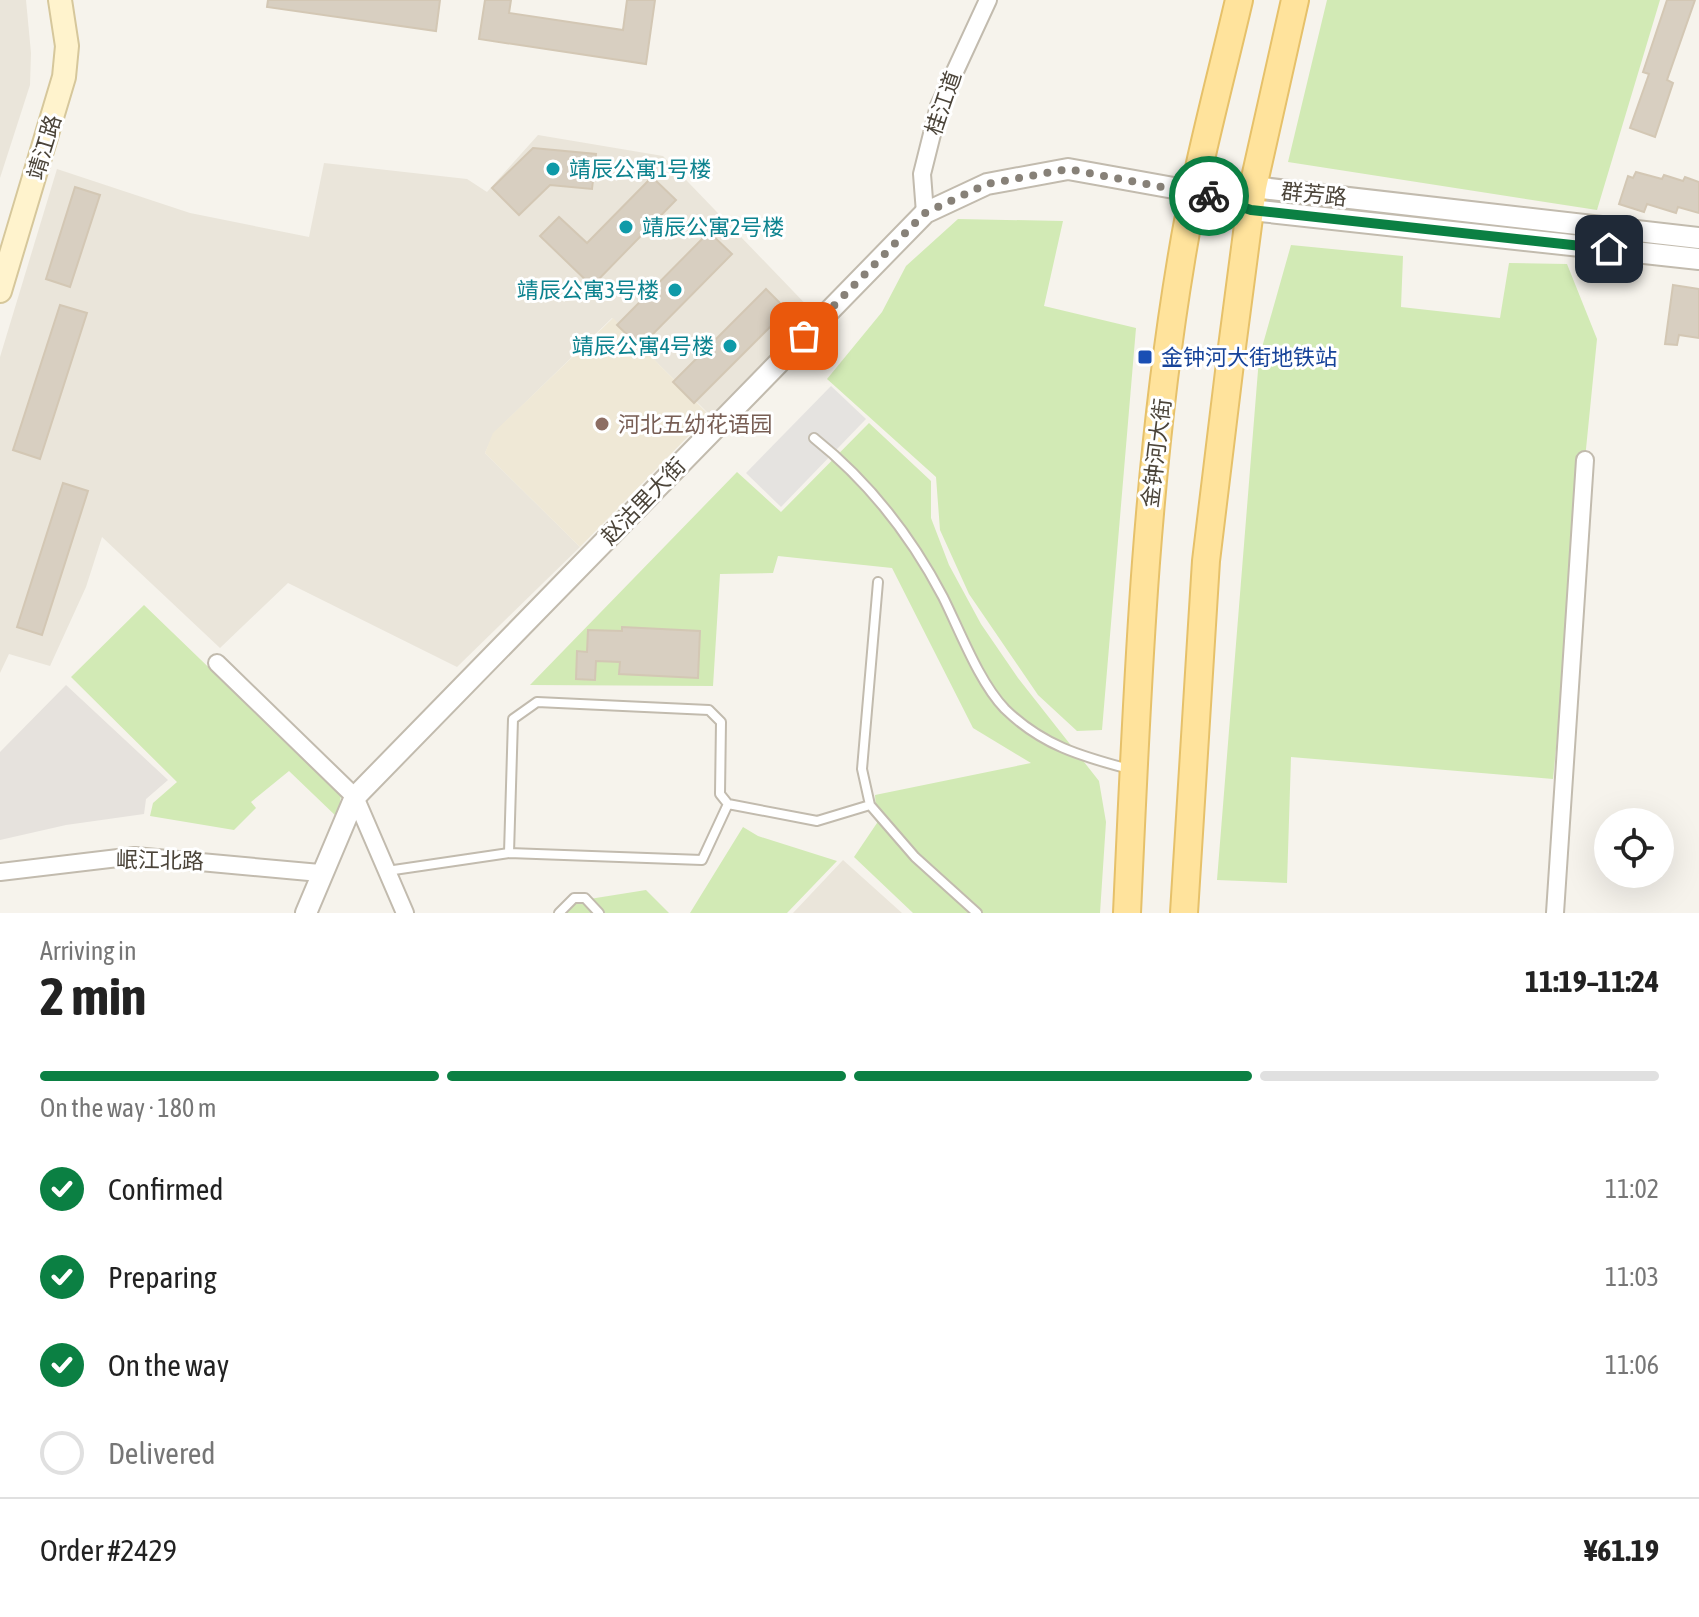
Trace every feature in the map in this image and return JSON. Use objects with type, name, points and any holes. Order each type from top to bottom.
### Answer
[{"type":"main road","name":"靖江路","points":[[0,244],[47,98],[52,72],[54,40],[46,0]]},
{"type":"main road","name":"靖江路","points":[[0,291],[64,77],[67,46],[60,0]]},
{"type":"main road","name":"金钟河大街","points":[[1127,913],[1148,521],[1173,314],[1196,192],[1239,0]]},
{"type":"main road","points":[[1184,913],[1206,561],[1252,198],[1295,0]]},
{"type":"street","name":"桂江道","points":[[925,213],[922,174],[939,106],[988,0]]},
{"type":"street","name":"赵沽里大街","points":[[306,913],[320,873],[355,797],[925,213],[987,184],[1068,169],[1196,192]]},
{"type":"street","name":"群芳路","points":[[1196,192],[1699,238]]},
{"type":"street","name":"群芳路","points":[[1252,198],[1699,259]]},
{"type":"street","points":[[1555,913],[1585,460]]},
{"type":"street","points":[[217,663],[355,797],[405,913]]},
{"type":"street","name":"岷江北路","points":[[0,872],[135,856],[320,873]]},
{"type":"lane","points":[[814,438],[865,485],[897,522],[920,557],[1003,707],[1038,735],[1072,754],[1134,770]]},
{"type":"lane","points":[[878,582],[862,769],[870,805],[915,857],[976,913]]},
{"type":"lane","points":[[509,853],[513,719],[537,702],[709,710],[721,722],[720,794],[728,804],[817,821],[870,805]]},
{"type":"lane","points":[[386,871],[509,853],[702,860],[728,804]]},
{"type":"lane","points":[[559,913],[574,898],[585,898],[599,913]]},
{"type":"shaded area","points":[[0,0],[26,0],[31,53],[30,85],[0,178]]},
{"type":"shaded area","points":[[538,135],[663,156],[817,316],[715,420],[612,318],[494,433],[485,453],[580,547],[457,667],[288,583],[220,648],[102,537],[86,587],[50,666],[9,654],[0,673],[0,357],[57,169],[190,213],[309,237],[324,163],[467,179],[487,192]]},
{"type":"shaded area","name":"河北五幼花语园","points":[[613,318],[709,415],[580,547],[485,453],[493,433]]},
{"type":"shaded area","points":[[831,386],[866,419],[781,507],[746,473]]},
{"type":"shaded area","points":[[66,685],[168,780],[146,799],[144,814],[66,825],[0,840],[0,752]]},
{"type":"shaded area","points":[[843,860],[902,913],[793,913]]},
{"type":"green space","points":[[1327,0],[1660,0],[1597,210],[1288,162]]},
{"type":"green space","points":[[958,219],[1063,221],[1044,306],[1136,328],[1102,730],[1077,731],[1038,695],[969,594],[940,530],[936,477],[827,379],[882,312],[906,266]]},
{"type":"green space","points":[[1291,245],[1403,256],[1401,307],[1500,318],[1509,263],[1567,264],[1597,339],[1553,779],[1291,757],[1287,883],[1217,880],[1259,358]]},
{"type":"green space","points":[[869,423],[931,481],[931,518],[949,565],[981,624],[1018,678],[1099,781],[1106,822],[1100,913],[913,913],[854,857],[877,823],[875,795],[1031,763],[973,728],[892,568],[778,556],[773,573],[720,574],[713,686],[530,685],[737,472],[781,512]]},
{"type":"green space","points":[[144,605],[341,795],[338,818],[289,771],[251,802],[256,808],[234,830],[150,816],[153,803],[177,782],[71,677]]},
{"type":"green space","points":[[743,827],[758,836],[837,861],[787,913],[690,913]]},
{"type":"green space","points":[[646,890],[669,913],[565,913],[577,901]]},
{"type":"building","points":[[268,0],[440,0],[436,31],[267,7]]},
{"type":"building","points":[[485,0],[511,0],[509,13],[623,30],[627,0],[655,0],[646,64],[479,39]]},
{"type":"building","points":[[1667,0],[1695,0],[1667,80],[1673,83],[1655,137],[1630,128],[1649,74],[1643,72]]},
{"type":"building","name":"靖辰公寓1号楼","points":[[533,148],[596,154],[592,189],[550,185],[519,215],[492,188]]},
{"type":"building","points":[[1636,172],[1662,179],[1664,175],[1699,182],[1699,213],[1678,207],[1676,213],[1647,204],[1644,212],[1619,204],[1628,176],[1633,178]]},
{"type":"building","name":"靖辰公寓2号楼","points":[[652,177],[676,200],[592,286],[540,236],[559,217],[587,243]]},
{"type":"building","points":[[75,187],[100,195],[70,287],[46,279]]},
{"type":"building","name":"靖辰公寓3号楼","points":[[709,232],[732,254],[640,347],[617,325]]},
{"type":"building","points":[[1673,285],[1699,289],[1699,338],[1679,335],[1677,345],[1665,344]]},
{"type":"building","name":"靖辰公寓4号楼","points":[[766,289],[787,310],[694,403],[673,382]]},
{"type":"building","points":[[60,305],[87,313],[40,459],[13,450]]},
{"type":"building","points":[[63,483],[88,491],[42,635],[17,627]]},
{"type":"building","points":[[622,627],[700,631],[698,678],[619,674],[620,662],[596,661],[595,680],[576,679],[577,651],[587,652],[588,630],[622,631]]},
{"type":"way so far","points":[[804,336],[925,213],[987,184],[1068,169],[1209,196]]},
{"type":"place","name":"靖辰公寓1号楼","points":[[553,169]]},
{"type":"place","name":"靖辰公寓2号楼","points":[[626,227]]},
{"type":"place","name":"靖辰公寓3号楼","points":[[675,290]]},
{"type":"place","name":"靖辰公寓4号楼","points":[[730,346]]},
{"type":"place","name":"金钟河大街地铁站","points":[[1145,357]]},
{"type":"place","name":"河北五幼花语园","points":[[602,424]]},
{"type":"route","points":[[1209,196],[1251,210],[1609,249]]}]
